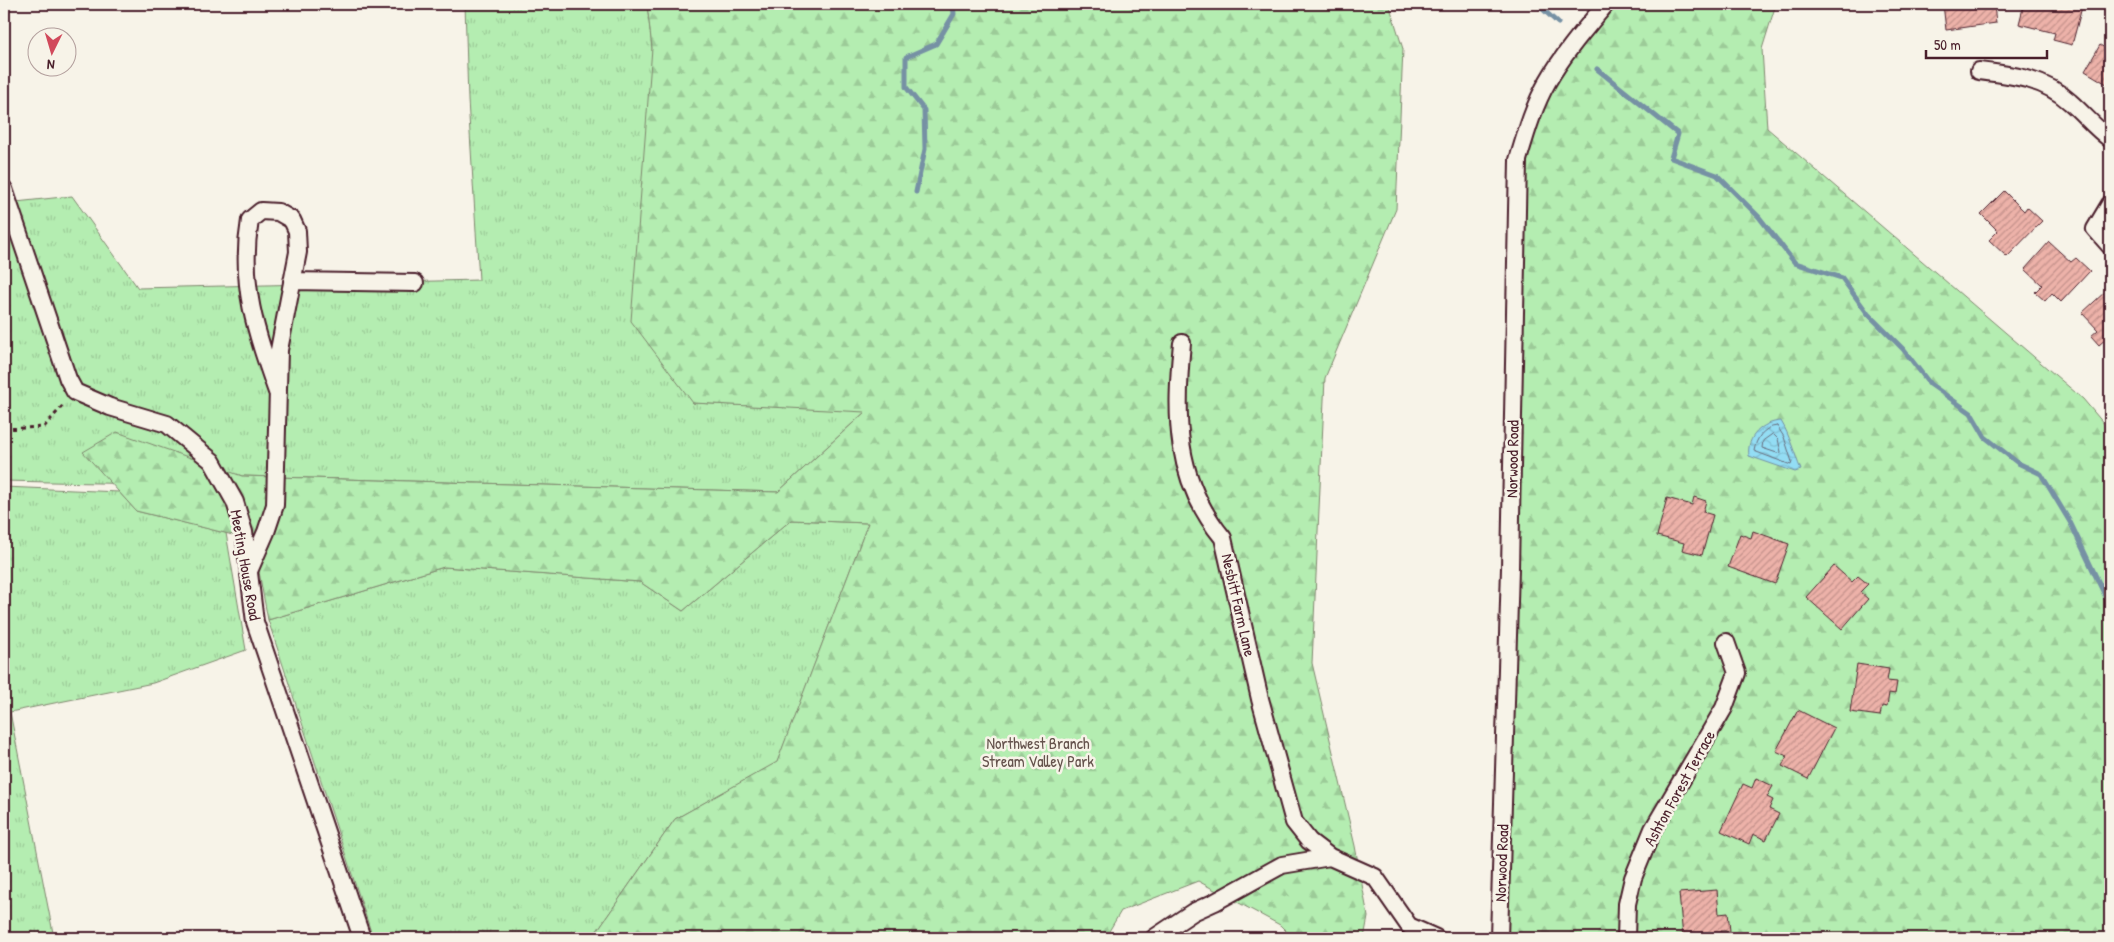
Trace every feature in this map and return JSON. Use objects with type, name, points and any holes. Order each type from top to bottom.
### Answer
[{"type":"street","name":"Norwood Road","points":[[1498,938],[1510,568],[1518,160],[1528,125],[1548,81],[1576,41],[1606,4]]},
{"type":"street","points":[[1978,71],[2024,77],[2051,88],[2070,101],[2095,128],[2110,139]]},
{"type":"street","points":[[4,189],[68,379],[75,392]]},
{"type":"street","points":[[2110,204],[2095,229],[2110,246]]},
{"type":"street","points":[[249,571],[266,532],[275,505],[278,392],[279,350],[298,252],[297,231],[292,220],[278,212],[262,211],[250,220],[246,244],[248,291],[257,334],[278,392]]},
{"type":"street","points":[[292,281],[415,283]]},
{"type":"street","name":"Nesbitt Farm Lane","points":[[1182,343],[1177,393],[1181,448],[1187,473],[1207,518],[1224,538],[1260,698],[1294,822],[1309,841],[1330,857],[1375,877],[1409,926],[1436,938]]},
{"type":"street","name":"Meeting House Road","points":[[75,392],[110,407],[167,424],[212,461],[236,502],[244,532],[256,622],[362,938]]},
{"type":"street","name":"Ashton Forest Terrace","points":[[1626,938],[1627,904],[1632,878],[1653,829],[1724,708],[1737,673],[1726,642]]},
{"type":"street","points":[[1154,938],[1193,912],[1282,865],[1330,857]]},
{"type":"path","points":[[4,429],[44,427],[75,392]]},
{"type":"green space","points":[[465,4],[647,4],[693,403],[866,411],[778,492],[242,476],[237,474],[240,486],[4,481],[4,164],[16,202],[72,196],[138,288],[479,280],[468,100]]},
{"type":"green space","name":"Northwest Branch Stream Valley Park","points":[[647,4],[1389,4],[1403,49],[1396,209],[1325,378],[1312,663],[1355,846],[1368,917],[1364,938],[1293,938],[1280,925],[1198,881],[1121,911],[1105,938],[592,938],[675,819],[777,762],[868,523],[791,520],[683,611],[640,582],[444,567],[268,620],[253,540],[136,511],[83,452],[117,432],[242,476],[778,492],[865,412],[693,403],[631,321],[652,48]]},
{"type":"green space","points":[[1606,4],[1776,4],[1762,49],[1767,128],[2083,399],[2110,431],[2110,938],[1498,938],[1518,160],[1528,125]]},
{"type":"green space","points":[[4,487],[119,492],[136,511],[226,533],[246,650],[153,683],[10,712],[54,938],[4,938]]},
{"type":"green space","points":[[791,520],[868,523],[777,763],[675,819],[592,938],[373,938],[268,620],[444,567],[640,582],[683,611]]},
{"type":"water","points":[[1781,421],[1801,470],[1795,472],[1749,456],[1750,443],[1757,432],[1768,424]]},
{"type":"building","points":[[1943,4],[2003,4],[1994,5],[1996,23],[1946,30]]},
{"type":"building","points":[[2024,4],[2070,4],[2082,7],[2072,45],[2053,40],[2055,33],[2019,24]]},
{"type":"building","points":[[2100,45],[2110,51],[2110,86],[2085,71]]},
{"type":"building","points":[[2004,191],[2024,211],[2027,207],[2042,221],[2007,257],[1989,240],[1998,231],[1981,214]]},
{"type":"building","points":[[2049,242],[2071,262],[2076,258],[2090,271],[2061,302],[2052,293],[2045,301],[2035,292],[2042,285],[2025,269]]},
{"type":"building","points":[[2106,291],[2110,295],[2110,341],[2107,338],[2099,345],[2091,336],[2098,330],[2082,313]]},
{"type":"building","points":[[1694,497],[1706,501],[1703,512],[1713,515],[1702,555],[1682,550],[1684,543],[1657,536],[1667,498],[1692,505]]},
{"type":"building","points":[[1753,531],[1789,544],[1775,584],[1728,567],[1740,534],[1751,538]]},
{"type":"building","points":[[1834,566],[1852,582],[1858,576],[1868,584],[1860,592],[1868,599],[1842,629],[1806,597]]},
{"type":"building","points":[[1857,664],[1889,669],[1887,681],[1897,682],[1895,694],[1889,693],[1887,707],[1882,706],[1880,716],[1850,712]]},
{"type":"building","points":[[1798,710],[1834,728],[1808,779],[1782,766],[1787,756],[1776,751]]},
{"type":"building","points":[[1756,778],[1773,786],[1767,797],[1773,800],[1769,809],[1779,814],[1766,840],[1753,834],[1749,844],[1721,831],[1743,784],[1752,788]]},
{"type":"building","points":[[1717,890],[1719,914],[1728,913],[1730,931],[1721,931],[1722,938],[1683,938],[1679,893]]},
{"type":"waterway","points":[[916,192],[925,149],[924,110],[906,87],[906,57],[936,44],[954,14],[953,4]]},
{"type":"waterway","points":[[1537,4],[1558,23]]},
{"type":"waterway","points":[[1597,69],[1678,134],[1671,158],[1717,175],[1759,217],[1795,263],[1842,278],[1868,314],[1903,349],[1930,384],[1971,413],[1985,437],[2018,463],[2041,474],[2070,522],[2110,606]]}]
